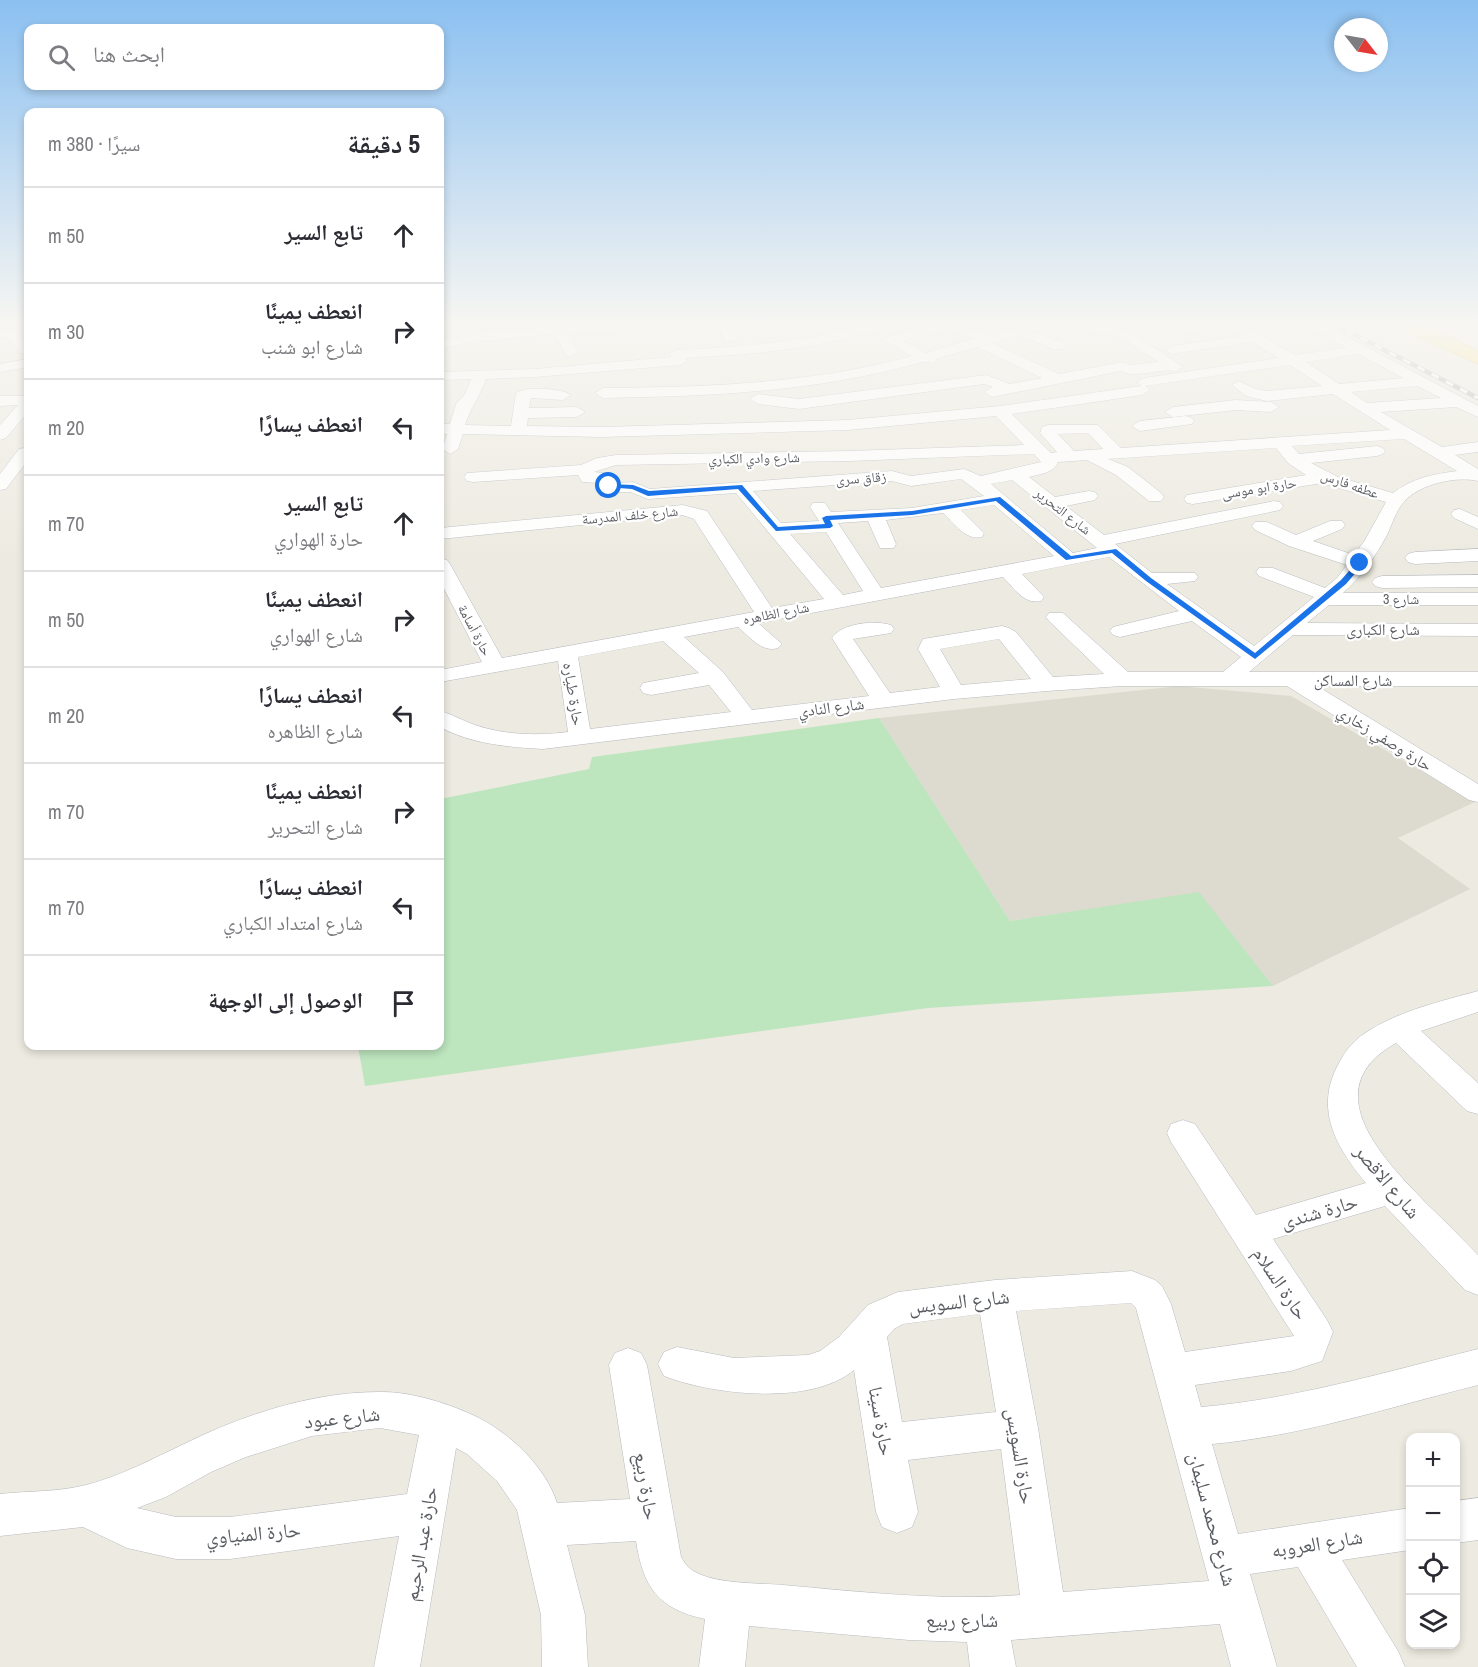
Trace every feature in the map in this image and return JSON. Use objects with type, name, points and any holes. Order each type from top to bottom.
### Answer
[{"type":"street","points":[[0,401],[24,401]]},
{"type":"street","points":[[450,448],[464,404],[467,401]]},
{"type":"street","points":[[518,431],[522,401]]},
{"type":"street","points":[[599,401],[595,432],[603,462]]},
{"type":"street","points":[[672,403],[677,401]]},
{"type":"street","points":[[761,401],[768,442]]},
{"type":"street","points":[[782,401],[792,404],[831,401]]},
{"type":"street","points":[[838,401],[852,435],[852,479],[857,501]]},
{"type":"street","points":[[884,401],[933,452]]},
{"type":"street","points":[[979,482],[1047,467],[1050,461],[1006,410],[994,401]]},
{"type":"street","points":[[444,429],[595,432],[668,430],[768,442],[852,435],[903,420],[1006,410],[1059,401]]},
{"type":"street","points":[[1161,401],[1220,446]]},
{"type":"street","points":[[1197,401],[1209,408]]},
{"type":"street","points":[[1353,401],[1476,475]]},
{"type":"street","points":[[1140,426],[1189,424],[1209,408],[1246,405],[1277,408],[1457,402],[1478,412]]},
{"type":"street","points":[[668,430],[672,403]]},
{"type":"street","points":[[599,404],[717,404]]},
{"type":"street","points":[[5,430],[24,406]]},
{"type":"street","points":[[520,413],[577,412]]},
{"type":"street","points":[[5,430],[24,425]]},
{"type":"street","points":[[1069,456],[1047,432],[1084,427],[1094,429],[1116,453]]},
{"type":"street","name":"شارع وادي الكباري","points":[[473,477],[584,470],[603,462],[768,442],[852,435],[933,452],[1042,453],[1069,456],[1405,434]]},
{"type":"street","name":"عطفه فارس","points":[[1280,442],[1294,459],[1326,477],[1346,486],[1396,499]]},
{"type":"street","points":[[1437,453],[1478,447]]},
{"type":"street","points":[[1161,450],[1178,465],[1197,464]]},
{"type":"street","points":[[1294,459],[1324,458],[1377,451]]},
{"type":"street","points":[[0,484],[21,453]]},
{"type":"street","points":[[1091,455],[1122,471],[1155,497]]},
{"type":"street","name":"زقاق سرى","points":[[584,470],[588,478],[605,478],[611,488],[633,487],[648,494],[892,476],[912,481],[960,474],[970,475],[979,482]]},
{"type":"street","name":"شارع التحرير","points":[[1015,474],[1148,579],[1255,657]]},
{"type":"street","points":[[1228,679],[1344,582],[1360,563],[1396,499],[1413,486],[1440,478],[1476,475]]},
{"type":"street","name":"حارة ابو موسى","points":[[1192,499],[1326,477]]},
{"type":"street","points":[[979,482],[1069,559]]},
{"type":"street","points":[[740,487],[838,602]]},
{"type":"street","points":[[1053,503],[1089,496]]},
{"type":"street","points":[[776,529],[824,516],[912,513],[998,499]]},
{"type":"street","points":[[683,510],[687,506],[753,504]]},
{"type":"street","name":"شارع الظاهره","points":[[444,675],[875,595],[897,582],[1007,570],[1069,559],[1107,546],[1274,506]]},
{"type":"street","points":[[948,508],[975,533]]},
{"type":"street","name":"شارع خلف المدرسة","points":[[444,533],[683,510],[697,512],[766,615]]},
{"type":"street","points":[[912,513],[926,531]]},
{"type":"street","points":[[1460,514],[1478,524]]},
{"type":"street","points":[[875,515],[887,544]]},
{"type":"street","points":[[824,516],[875,595]]},
{"type":"street","points":[[1296,542],[1336,525]]},
{"type":"street","points":[[1261,526],[1296,542],[1360,563]]},
{"type":"street","points":[[1416,558],[1478,555]]},
{"type":"street","points":[[802,560],[850,556]]},
{"type":"street","points":[[1007,570],[1034,597]]},
{"type":"street","name":"حارة أسامة","points":[[444,571],[494,664]]},
{"type":"street","points":[[1266,572],[1325,597]]},
{"type":"street","points":[[1148,579],[1188,577]]},
{"type":"street","points":[[1344,582],[1478,581]]},
{"type":"street","name":"شارع 3","points":[[1325,597],[1478,599]]},
{"type":"street","points":[[1120,631],[1194,614]]},
{"type":"street","points":[[1056,617],[1122,679]]},
{"type":"street","points":[[742,620],[771,644]]},
{"type":"street","points":[[883,700],[842,638],[847,633],[884,629]]},
{"type":"street","name":"شارع الكبارى","points":[[1288,629],[1478,630]]},
{"type":"street","points":[[954,692],[929,649],[930,643],[997,632],[1009,636],[1047,684]]},
{"type":"street","points":[[668,634],[687,648],[715,677],[746,718]]},
{"type":"street","name":"حارة طياره","points":[[567,652],[580,737]]},
{"type":"street","points":[[651,688],[715,677]]},
{"type":"street","name":"شارع النادي","points":[[444,721],[477,735],[543,742],[954,692],[1122,679],[1228,679]]},
{"type":"street","name":"شارع المساكن","points":[[1228,679],[1478,679]]},
{"type":"street","name":"حارة وصفي زخاري","points":[[1292,680],[1478,795]]},
{"type":"street","name":"شارع الاقصر","points":[[1478,1001],[1399,1028],[1374,1043],[1356,1058],[1346,1078],[1342,1102],[1348,1128],[1362,1156],[1391,1190],[1478,1279]]},
{"type":"street","points":[[1399,1028],[1478,1101]]},
{"type":"street","name":"حارة السلام","points":[[1172,1371],[1291,1354],[1309,1348],[1314,1332],[1183,1133]]},
{"type":"street","name":"حارة شندى","points":[[1248,1232],[1391,1190]]},
{"type":"street","name":"شارع السويس","points":[[677,1365],[734,1376],[808,1373],[832,1365],[852,1349],[881,1317],[898,1308],[995,1296],[1132,1287],[1141,1289],[1149,1295],[1172,1371]]},
{"type":"street","name":"حارة السويس","points":[[995,1296],[1018,1428],[1045,1617]]},
{"type":"street","name":"حارة سينا","points":[[867,1330],[897,1512]]},
{"type":"street","name":"حارة ربيع","points":[[628,1365],[661,1564],[672,1582],[709,1598]]},
{"type":"street","points":[[1188,1427],[1246,1422],[1302,1411],[1478,1367]]},
{"type":"street","name":"شارع محمد سليمان","points":[[1172,1371],[1254,1667]]},
{"type":"street","name":"شارع عبود","points":[[0,1515],[86,1506],[152,1483],[197,1458],[242,1439],[312,1417],[380,1410],[441,1421],[481,1440],[511,1467],[536,1501],[563,1615],[565,1667]]},
{"type":"street","name":"حارة عبد الرحيم","points":[[397,1667],[441,1421]]},
{"type":"street","points":[[886,1443],[1018,1428]]},
{"type":"street","name":"حارة المنياوي","points":[[86,1506],[127,1527],[176,1538],[230,1538],[426,1512]]},
{"type":"street","points":[[543,1525],[652,1519]]},
{"type":"street","points":[[1460,1521],[1478,1519]]},
{"type":"street","name":"شارع العروبه","points":[[1224,1557],[1406,1530]]},
{"type":"street","points":[[1308,1544],[1382,1667]]},
{"type":"street","points":[[709,1598],[722,1667]]},
{"type":"street","name":"شارع ربيع","points":[[709,1598],[909,1618],[986,1620],[1236,1601]]},
{"type":"street","points":[[986,1620],[993,1667]]},
{"type":"shaded area","points":[[1179,686],[1291,696],[1475,802],[1398,838],[1470,889],[1273,986],[1199,893],[1010,921],[879,718]]},
{"type":"green space","points":[[879,718],[1010,921],[1199,892],[1273,986],[928,1008],[365,1086],[359,1050],[444,1050],[444,798],[589,769],[592,757]]},
{"type":"route","points":[[609,486],[611,488],[633,487],[648,494],[740,487],[776,529],[830,526],[826,518],[912,513],[998,499],[1069,559],[1113,551],[1194,614],[1255,657],[1344,582],[1360,563]]}]
